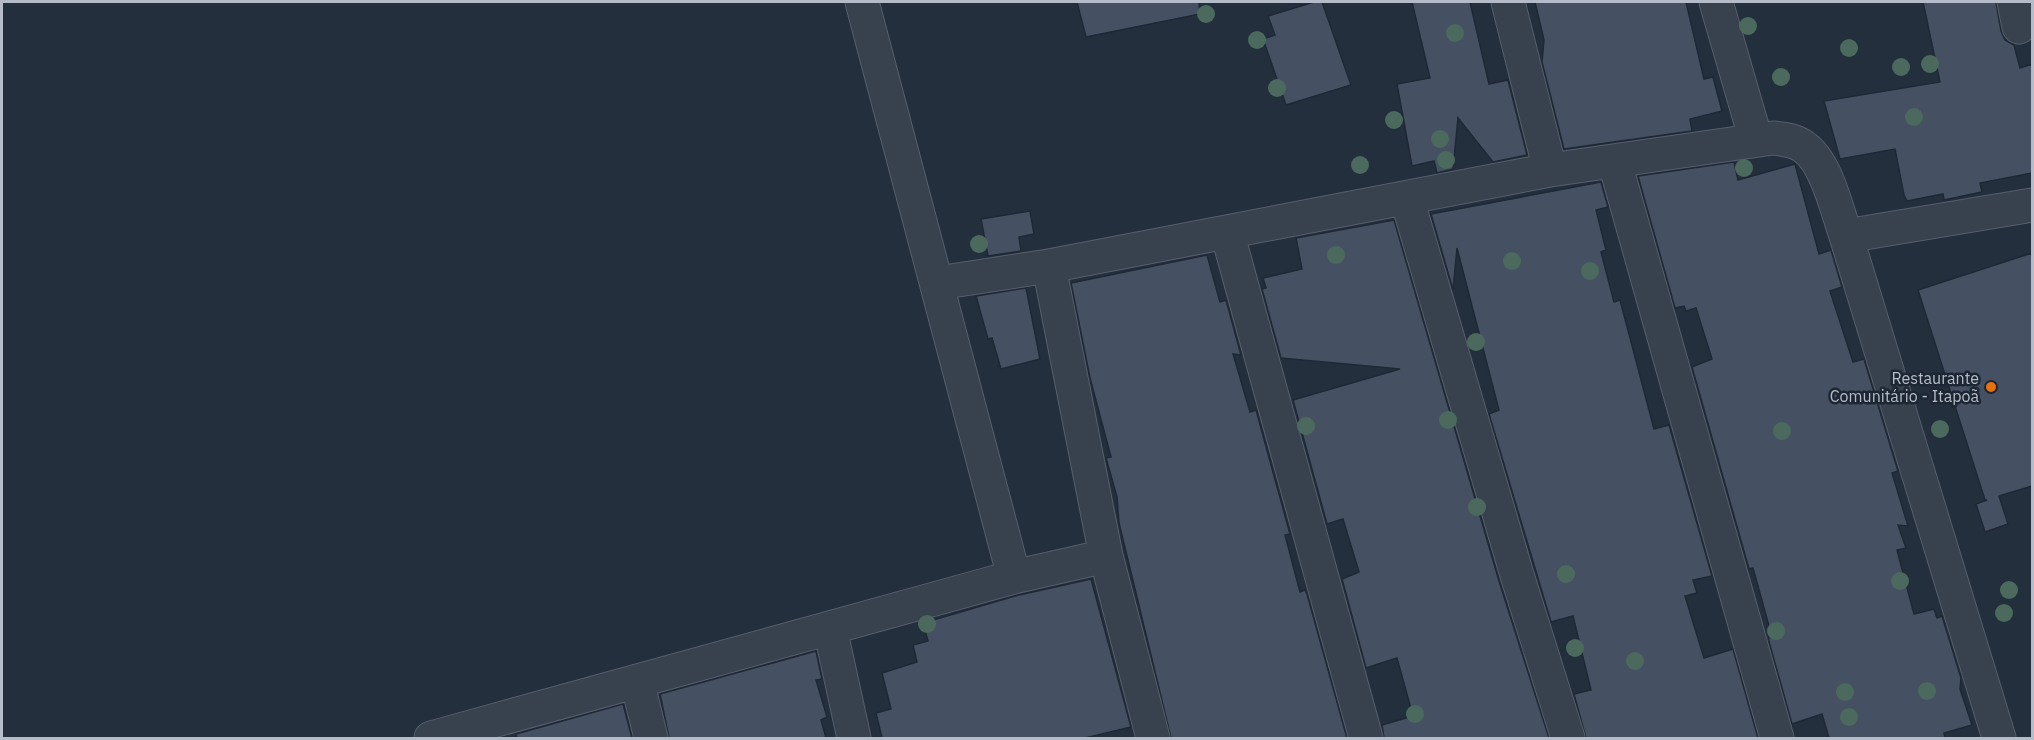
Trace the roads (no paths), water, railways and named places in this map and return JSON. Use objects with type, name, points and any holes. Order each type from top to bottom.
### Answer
[{"type":"street","points":[[862,2],[1014,577]]},
{"type":"street","points":[[1508,2],[1550,170]]},
{"type":"street","points":[[1716,2],[1756,140]]},
{"type":"street","points":[[938,283],[1049,266],[1550,170],[1615,163],[1756,140],[1773,138],[1790,140],[1805,148],[1823,172],[1846,237],[1999,738]]},
{"type":"street","points":[[1615,163],[1778,738]]},
{"type":"street","points":[[1407,199],[1517,575],[1568,738]]},
{"type":"street","points":[[1846,237],[2032,205]]},
{"type":"street","points":[[1227,232],[1366,738]]},
{"type":"street","points":[[1049,266],[1106,556],[1153,738]]},
{"type":"street","points":[[440,737],[1014,577],[1106,556]]},
{"type":"street","points":[[830,628],[854,738]]},
{"type":"street","points":[[637,681],[651,738]]},
{"type":"place","name":"Restaurante Comunitário - Itapoã","points":[[1991,387]]}]
